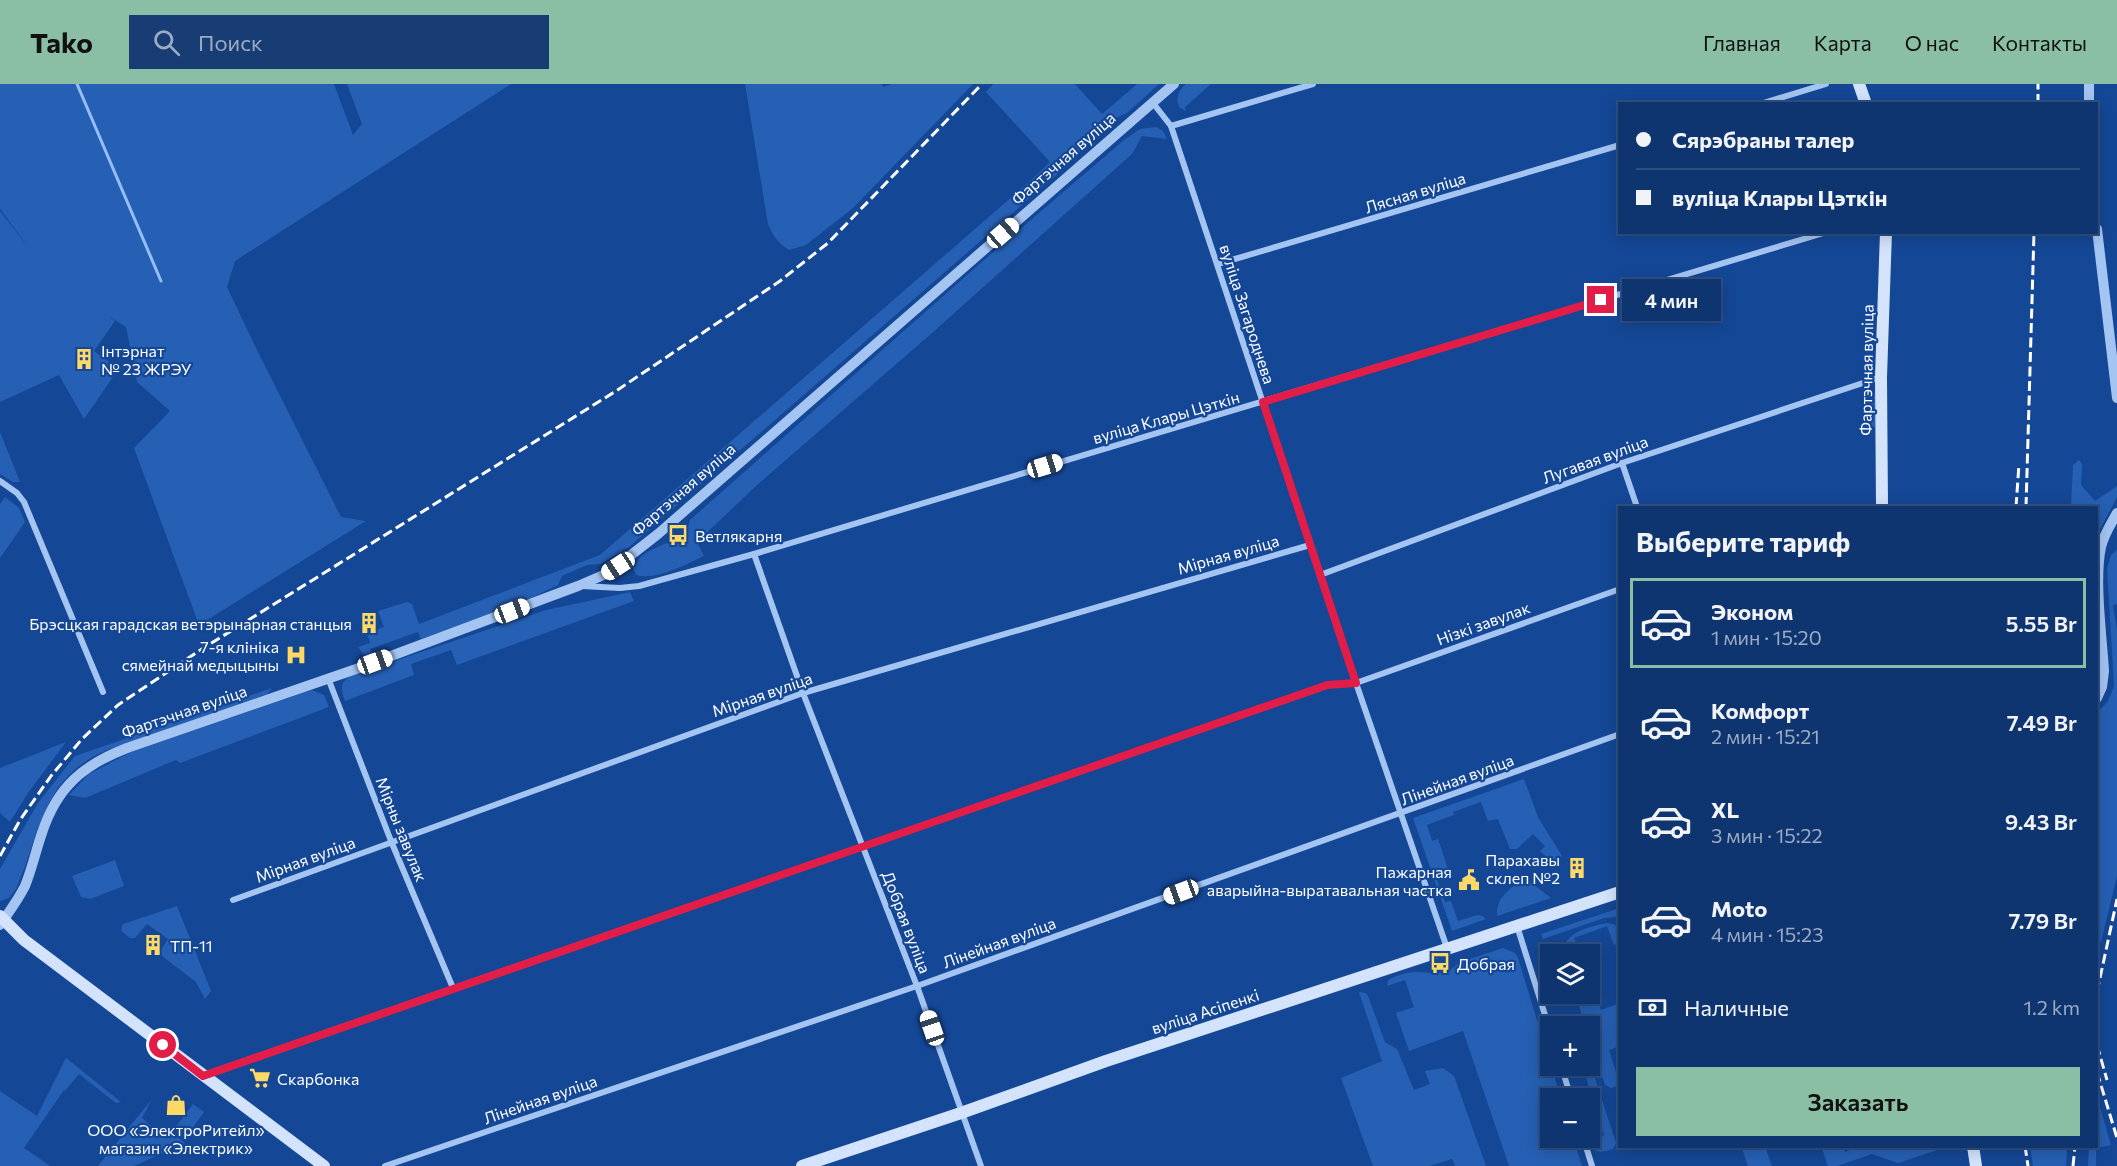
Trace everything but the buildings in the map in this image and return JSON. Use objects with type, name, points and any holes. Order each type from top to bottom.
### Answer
[{"type":"main road","points":[[1859,84],[1865,102]]},
{"type":"main road","name":"Фартэчная вуліца","points":[[1882,506],[1881,377],[1886,234]]},
{"type":"main road","name":"вуліца Асіпенкі","points":[[802,1166],[961,1113],[1106,1061],[1618,893]]},
{"type":"main road","points":[[1,922],[324,1166]]},
{"type":"main road","points":[[1973,1148],[1976,1166]]},
{"type":"street","name":"Фартэчная вуліца","points":[[1,922],[25,885],[42,832],[54,806],[83,769],[127,748],[328,678],[608,573],[658,534],[1174,84]]},
{"type":"street","points":[[1172,126],[1313,84]]},
{"type":"street","points":[[1767,102],[1826,84]]},
{"type":"street","points":[[2089,84],[2089,102]]},
{"type":"street","name":"вуліца Загароднева","points":[[1153,103],[1172,126],[1356,683],[1447,948]]},
{"type":"street","name":"Лясная вуліца","points":[[1218,264],[1618,146]]},
{"type":"street","name":"вуліца Клары Цэткін","points":[[578,586],[620,588],[639,586],[754,554],[1820,234]]},
{"type":"street","points":[[2098,234],[2117,398]]},
{"type":"street","name":"Лугавая вуліца","points":[[1320,575],[1622,463],[1881,377]]},
{"type":"street","points":[[1622,463],[1637,506]]},
{"type":"street","points":[[0,481],[20,497],[103,692]]},
{"type":"street","points":[[2098,696],[2102,687],[2104,671],[2099,575],[2101,547],[2106,531],[2117,513]]},
{"type":"street","points":[[2101,547],[2109,535],[2117,531]]},
{"type":"street","name":"Мірная вуліца","points":[[233,900],[804,693],[1310,545]]},
{"type":"street","name":"Добрая вуліца","points":[[754,554],[804,693],[917,986],[981,1166]]},
{"type":"street","name":"Нізкі завулак","points":[[203,1076],[1327,685],[1356,683],[1618,590]]},
{"type":"street","name":"Мірны завулак","points":[[328,678],[391,841],[453,988]]},
{"type":"street","name":"Лінейная вуліца","points":[[385,1166],[917,986],[1618,735]]},
{"type":"street","points":[[1517,925],[1545,1016]]},
{"type":"street","points":[[1586,1148],[1592,1166]]},
{"type":"shaded area","points":[[0,84],[334,84],[353,135],[362,124],[347,84],[511,84],[235,261],[227,287],[341,517],[366,521],[199,625],[134,448],[170,411],[137,382],[126,327],[109,316],[115,321],[94,351],[112,364],[115,374],[84,419],[59,375],[0,402],[0,211],[32,252],[0,209]]},
{"type":"shaded area","points":[[745,84],[882,84],[883,87],[892,84],[973,84],[853,208],[806,245],[789,250],[776,239],[768,224]]},
{"type":"shaded area","points":[[993,84],[1075,84],[1102,114],[1137,84],[1159,84],[1127,113],[1113,119],[1083,145],[1077,157],[629,547],[601,564],[587,565],[562,576],[558,585],[526,600],[421,639],[418,632],[370,649],[373,656],[365,656],[358,647],[370,643],[367,633],[384,627],[378,611],[407,602],[412,604],[419,624],[600,555],[1029,182],[1050,162],[986,92]]},
{"type":"shaded area","points":[[1186,84],[1211,84],[1185,107],[1186,111],[1180,108],[1177,98]]},
{"type":"shaded area","points":[[1156,127],[1163,131],[1167,139],[1142,136],[1132,154],[932,333],[757,485],[697,542],[704,556],[661,574],[636,575],[633,568],[638,560],[646,553],[680,535],[690,520],[983,261],[1124,140],[1140,129]]},
{"type":"shaded area","points":[[1864,391],[1872,391],[1875,395],[1875,427],[1865,427]]},
{"type":"shaded area","points":[[0,432],[20,482],[13,482],[0,474]]},
{"type":"shaded area","points":[[2079,460],[2082,464],[2081,485],[2095,501],[2117,486],[2117,497],[2098,533],[2098,506],[2071,506],[2073,465]]},
{"type":"shaded area","points":[[5,497],[19,508],[25,522],[0,558],[0,504]]},
{"type":"shaded area","points":[[2117,550],[2117,604],[2113,605],[2117,630],[2117,876],[2101,942],[2098,946],[2098,712],[2108,701],[2114,686],[2107,568],[2111,555]]},
{"type":"shaded area","points":[[630,592],[634,601],[457,665],[451,650],[411,664],[414,675],[345,701],[342,687],[344,681],[350,676],[546,610]]},
{"type":"shaded area","points":[[272,688],[267,694],[107,750],[85,761],[56,791],[46,808],[16,889],[9,898],[0,901],[0,869],[38,803],[75,756]]},
{"type":"shaded area","points":[[312,690],[324,695],[329,707],[180,763],[176,760],[85,798],[69,795],[89,774],[131,752]]},
{"type":"shaded area","points":[[66,742],[28,793],[10,822],[0,813],[0,768]]},
{"type":"shaded area","points":[[1524,779],[1538,817],[1562,856],[1554,864],[1540,851],[1545,846],[1533,834],[1517,849],[1510,849],[1498,819],[1488,821],[1481,802],[1427,825],[1432,841],[1438,839],[1449,872],[1436,877],[1445,902],[1451,901],[1458,921],[1477,915],[1486,919],[1452,931],[1413,818]]},
{"type":"shaded area","points":[[115,860],[124,886],[90,899],[81,897],[72,876]]},
{"type":"shaded area","points":[[1525,878],[1551,898],[1497,916],[1502,898]]},
{"type":"shaded area","points":[[177,906],[211,991],[205,999],[196,982],[162,956],[161,950],[168,939],[147,924],[135,938],[130,938],[121,931],[123,924]]},
{"type":"shaded area","points":[[1618,909],[1618,919],[1604,918],[1543,939],[1541,934]]},
{"type":"shaded area","points":[[1607,923],[1614,924],[1618,928],[1618,944],[1614,945],[1607,926],[1574,938],[1576,944],[1565,944],[1578,932]]},
{"type":"shaded area","points":[[1503,948],[1515,953],[1540,1030],[1540,1076],[1554,1076],[1558,1088],[1540,1088],[1540,1148],[1576,1148],[1582,1166],[1509,1166],[1463,1031],[1409,1051],[1396,1013],[1414,1007],[1405,980],[1387,986],[1388,980],[1414,972],[1446,972],[1458,963]]},
{"type":"shaded area","points":[[1359,992],[1366,993],[1368,996],[1385,1042],[1397,1049],[1414,1090],[1430,1084],[1425,1071],[1443,1068],[1454,1076],[1486,1166],[1455,1166],[1452,1159],[1429,1166],[1373,1166],[1341,1078],[1382,1061]]},
{"type":"shaded area","points":[[1578,1004],[1599,1004],[1601,1010],[1618,1004],[1618,1047],[1609,1050],[1618,1086],[1611,1088],[1605,1085],[1600,1070],[1600,1016],[1582,1016]]},
{"type":"shaded area","points":[[66,1058],[121,1102],[116,1103],[79,1074],[64,1090],[24,1148],[50,1166],[0,1166],[0,1091],[37,1116]]},
{"type":"shaded area","points":[[1585,1076],[1594,1076],[1598,1088],[1589,1088]]},
{"type":"shaded area","points":[[1600,1094],[1616,1143],[1613,1149],[1596,1151],[1593,1148],[1600,1148],[1600,1137],[1604,1135],[1600,1122]]},
{"type":"shaded area","points":[[152,1099],[142,1118],[161,1134],[175,1135],[185,1143],[134,1166],[98,1166]]},
{"type":"shaded area","points":[[2098,1100],[2111,1145],[2098,1148]]},
{"type":"shaded area","points":[[193,1104],[204,1112],[186,1137],[174,1129]]},
{"type":"shaded area","points":[[1742,1148],[1766,1148],[1772,1166],[1748,1166]]},
{"type":"shaded area","points":[[1822,1148],[1844,1148],[1845,1152],[1855,1148],[1943,1148],[1898,1163],[1872,1154],[1837,1166],[1828,1166]]},
{"type":"shaded area","points":[[2030,1148],[2067,1148],[2066,1166],[2033,1166]]},
{"type":"shaded area","points":[[2089,1148],[2096,1148],[2096,1166],[2088,1166]]},
{"type":"waterway","points":[[77,84],[161,281]]},
{"type":"railway","points":[[0,856],[20,820],[51,776],[82,739],[118,705],[202,649],[616,391],[780,281],[828,243],[982,84]]},
{"type":"railway","points":[[2038,84],[2038,102]]},
{"type":"railway","points":[[2026,506],[2034,234]]},
{"type":"railway","points":[[2016,506],[2019,464]]},
{"type":"railway","points":[[2098,987],[2117,899]]},
{"type":"railway","points":[[2098,1048],[2107,1080]]},
{"type":"railway","points":[[2098,1075],[2117,1138]]},
{"type":"railway","points":[[2025,1148],[2028,1166]]},
{"type":"railway","points":[[2073,1166],[2075,1148]]},
{"type":"place","name":"Інтэрнат № 23 ЖРЭУ","points":[[84,359]]},
{"type":"place","name":"Ветлякарня","points":[[678,535]]},
{"type":"place","name":"Брэсцкая гарадская ветэрынарная станцыя","points":[[369,623]]},
{"type":"place","name":"7-я клініка сямейнай медыцыны","points":[[296,655]]},
{"type":"place","name":"Парахавы склеп №2","points":[[1577,868]]},
{"type":"place","name":"Пажарная аварыйна-выратавальная частка","points":[[1469,880]]},
{"type":"place","name":"ТП-11","points":[[153,945]]},
{"type":"place","name":"Добрая","points":[[1440,963]]},
{"type":"place","name":"Скарбонка","points":[[260,1078]]},
{"type":"place","name":"ООО «ЭлектроРитейл» магазин «Электрик»","points":[[176,1105]]},
{"type":"route","points":[[163,1045],[203,1076],[1327,685],[1356,683],[1263,402],[1601,300]]}]
